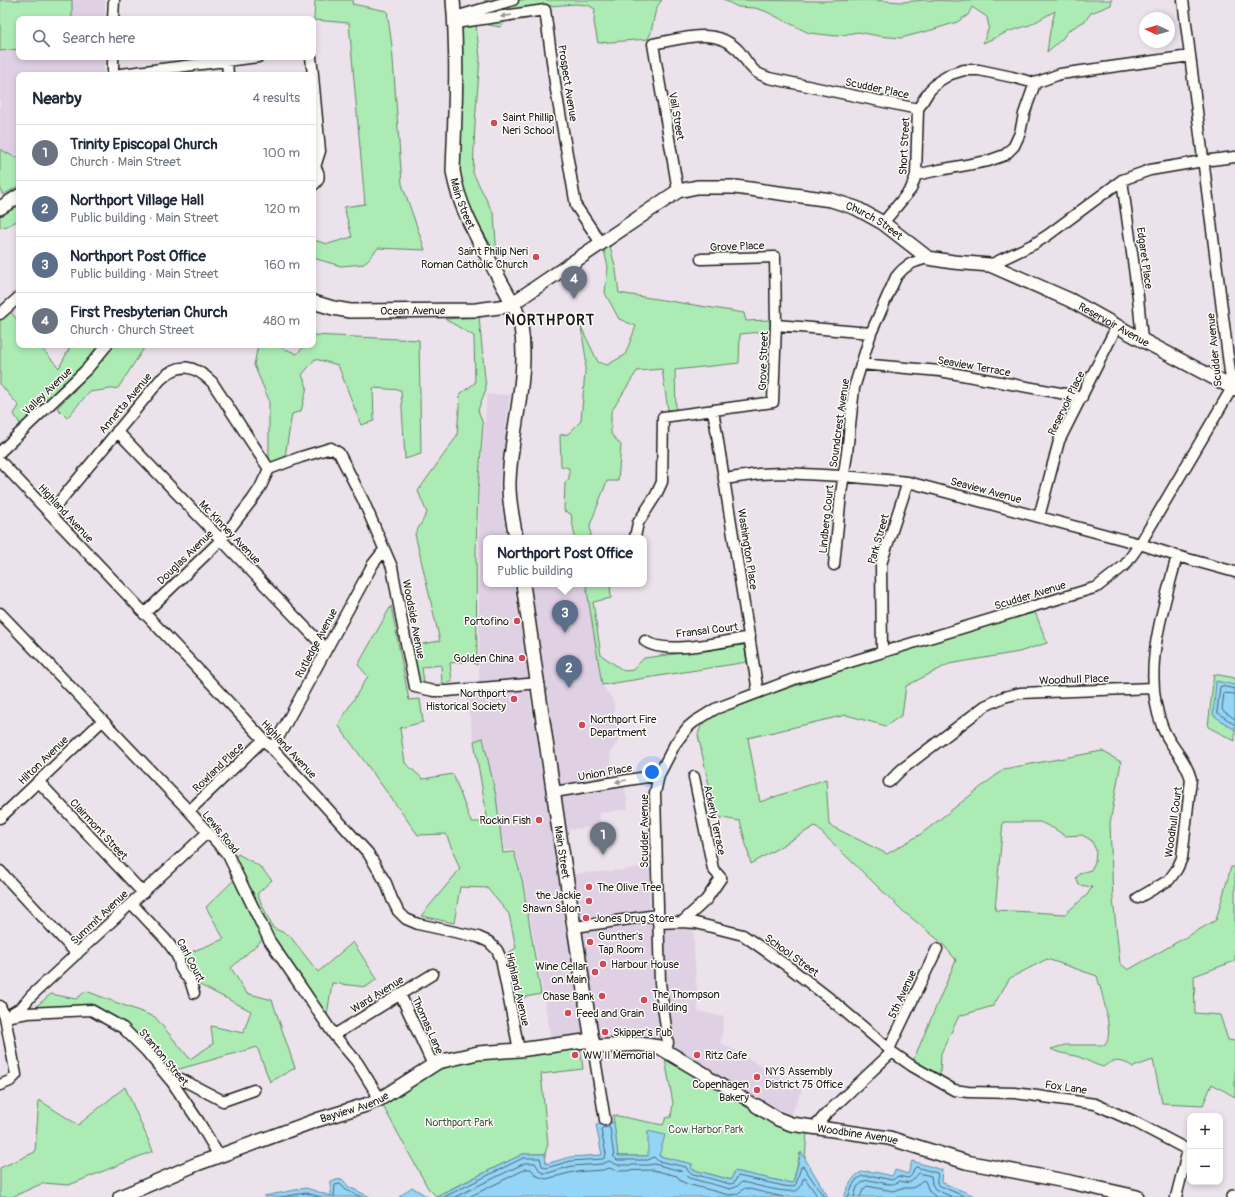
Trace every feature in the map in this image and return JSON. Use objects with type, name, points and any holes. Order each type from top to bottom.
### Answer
[{"type":"main road","name":"Main Street","points":[[453,0],[455,20],[454,178],[462,204],[473,229],[513,303],[521,325],[523,366],[509,480],[510,499],[516,535]]},
{"type":"main road","name":"Church Street","points":[[513,303],[678,191],[702,187],[735,187],[831,200],[856,208],[883,222],[928,258],[990,265]]},
{"type":"main road","points":[[0,208],[16,198]]},
{"type":"main road","name":"Reservoir Avenue","points":[[990,265],[1070,300],[1233,388]]},
{"type":"main road","name":"Ocean Avenue","points":[[316,303],[350,311],[476,310],[506,306],[513,303]]},
{"type":"main road","name":"Main Street","points":[[523,587],[592,1044]]},
{"type":"main road","name":"Bayview Avenue","points":[[120,1197],[218,1156],[317,1120],[369,1104],[380,1099],[438,1062],[478,1053],[592,1044]]},
{"type":"main road","name":"Woodbine Avenue","points":[[592,1044],[639,1044],[659,1047],[706,1075]]},
{"type":"main road","name":"Woodbine Avenue","points":[[757,1106],[778,1119],[791,1124],[889,1138],[966,1162],[1138,1197]]},
{"type":"street","points":[[113,16],[114,0]]},
{"type":"street","points":[[455,20],[513,0]]},
{"type":"street","name":"Scudder Avenue","points":[[665,1050],[668,1043],[660,982],[654,806],[655,790],[659,775],[675,744],[688,727],[715,709],[794,679],[1097,587],[1125,565],[1140,544],[1233,388],[1183,0]]},
{"type":"street","name":"Prospect Avenue","points":[[455,20],[545,10],[556,90],[576,206],[601,243]]},
{"type":"street","name":"Scudder Place","points":[[653,44],[701,36],[716,37],[729,42],[738,50],[751,68],[759,74],[769,78],[918,109],[929,91],[939,81],[951,74],[964,70],[978,70],[1012,77],[1035,84]]},
{"type":"street","name":"Vail Street","points":[[653,44],[678,191]]},
{"type":"street","points":[[916,175],[988,161],[1005,155],[1014,146],[1020,133],[1024,114],[1035,84],[1060,74],[1190,56]]},
{"type":"street","points":[[113,60],[113,72]]},
{"type":"street","points":[[151,72],[235,60]]},
{"type":"street","points":[[311,60],[313,72]]},
{"type":"street","points":[[227,61],[228,72]]},
{"type":"street","points":[[316,108],[320,151],[316,161]]},
{"type":"street","name":"Short Street","points":[[883,222],[911,189],[916,175],[918,109]]},
{"type":"street","name":"Church Street","points":[[990,265],[1028,247],[1043,238],[1122,180],[1150,170],[1235,157]]},
{"type":"street","points":[[316,169],[319,177],[316,182]]},
{"type":"street","name":"Edgaret Place","points":[[1122,180],[1138,297],[1142,340]]},
{"type":"street","name":"Grove Place","points":[[700,259],[774,257]]},
{"type":"street","name":"Grove Street","points":[[635,535],[638,523],[656,495],[662,482],[663,417],[773,402],[776,325],[774,257]]},
{"type":"street","name":"Soundcrest Avenue","points":[[843,476],[854,388],[871,333],[896,277],[902,269],[912,262],[928,258]]},
{"type":"street","points":[[0,314],[16,299]]},
{"type":"street","points":[[776,325],[871,333]]},
{"type":"street","name":"Reservoir Place","points":[[1039,517],[1059,441],[1117,326]]},
{"type":"street","name":"Valley Avenue","points":[[0,452],[87,369],[104,348]]},
{"type":"street","name":"Seaview Terrace","points":[[861,364],[940,371],[1082,397]]},
{"type":"street","name":"Annetta Avenue","points":[[50,513],[160,380],[168,372],[177,368],[189,367],[202,373],[212,382],[269,469]]},
{"type":"street","name":"Washington Place","points":[[713,410],[758,692]]},
{"type":"street","name":"Mc Kinney Avenue","points":[[118,431],[326,649]]},
{"type":"street","name":"Woodside Avenue","points":[[269,469],[331,448],[339,453],[363,500],[392,567],[415,687],[434,691],[447,691],[538,683]]},
{"type":"street","name":"Highland Avenue","points":[[0,461],[272,749],[368,854],[386,883],[398,910],[406,920],[478,937],[490,942],[497,950],[501,959],[519,1050]]},
{"type":"street","name":"Douglas Avenue","points":[[144,614],[221,540],[252,500],[260,488],[269,469]]},
{"type":"street","name":"Seaview Avenue","points":[[724,479],[772,473],[843,476],[908,482],[1140,544],[1235,572]]},
{"type":"street","name":"Lindberg Court","points":[[834,565],[843,476]]},
{"type":"street","name":"Park Street","points":[[882,652],[882,564],[908,482]]},
{"type":"street","name":"Rutledge Avenue","points":[[272,749],[373,564],[384,550]]},
{"type":"street","points":[[1154,688],[1153,664],[1157,635],[1177,556]]},
{"type":"street","name":"Lewis Road","points":[[0,613],[189,811],[228,855],[269,940],[334,1035],[357,1062],[380,1099]]},
{"type":"street","name":"Fransal Court","points":[[645,641],[655,646],[688,647],[750,637]]},
{"type":"street","name":"Woodhull Place","points":[[889,782],[901,770],[979,711],[1004,697],[1020,693],[1154,688]]},
{"type":"street","name":"Woodhull Court","points":[[1138,898],[1169,880],[1177,869],[1182,858],[1191,779],[1183,760],[1173,747],[1162,728],[1156,710],[1154,688]]},
{"type":"street","name":"Hilton Avenue","points":[[0,818],[102,721]]},
{"type":"street","name":"Rowland Place","points":[[189,811],[263,740]]},
{"type":"street","name":"Union Place","points":[[554,792],[659,775]]},
{"type":"street","name":"Ackerly Terrace","points":[[682,922],[706,900],[721,878],[713,869],[694,777]]},
{"type":"street","name":"Clairmont Street","points":[[38,781],[142,893]]},
{"type":"street","name":"Summit Avenue","points":[[5,1016],[22,1007],[31,996],[208,832]]},
{"type":"street","points":[[0,871],[77,954]]},
{"type":"street","name":"Carl Court","points":[[132,904],[166,940],[175,952],[179,960],[180,968],[190,980],[194,993]]},
{"type":"street","name":"School Street","points":[[575,927],[657,919],[696,923],[743,935],[830,998],[890,1051]]},
{"type":"street","name":"5th Avenue","points":[[815,1127],[825,1115],[890,1051],[937,949]]},
{"type":"street","name":"Ward Avenue","points":[[334,1035],[433,974]]},
{"type":"street","name":"Thomas Lane","points":[[400,994],[433,1065]]},
{"type":"street","points":[[0,1006],[5,1016],[16,1075],[10,1081],[0,1085]]},
{"type":"street","name":"Stanton Street","points":[[5,1016],[28,1013],[91,1010],[122,1028],[147,1052],[172,1082],[199,1122],[218,1156]]},
{"type":"street","name":"Main Street","points":[[592,1044],[605,1120]]},
{"type":"street","name":"Fox Lane","points":[[890,1051],[912,1066],[954,1090],[1015,1093],[1095,1104],[1133,1121],[1188,1150],[1176,1197]]},
{"type":"street","name":"Woodbine Avenue","points":[[706,1075],[757,1106]]},
{"type":"street","points":[[172,1082],[181,1079],[223,1101],[254,1090]]},
{"type":"shaded area","points":[[0,0],[105,0],[105,16],[16,16],[16,60],[104,60],[104,72],[16,72],[16,186],[0,195]]},
{"type":"shaded area","points":[[487,394],[510,395],[499,487],[507,535],[483,535],[483,587],[514,587],[529,680],[479,683],[479,494]]},
{"type":"shaded area","points":[[531,587],[586,587],[602,685],[613,700],[619,740],[610,753],[614,780],[624,779],[628,809],[599,813],[601,826],[567,830]]},
{"type":"shaded area","points":[[529,690],[584,1034],[551,1039],[523,877],[515,850],[504,850],[484,738],[474,741],[465,692]]},
{"type":"shaded area","points":[[650,865],[649,913],[578,923],[572,874],[623,870]]},
{"type":"shaded area","points":[[653,919],[654,977],[661,1040],[638,1037],[599,1041],[579,929]]},
{"type":"shaded area","points":[[662,929],[693,929],[698,1011],[724,1017],[721,1043],[802,1089],[790,1118],[672,1049],[675,1041],[664,982]]},
{"type":"green space","points":[[0,0],[72,0],[72,16],[16,16],[16,49],[0,51]]},
{"type":"green space","points":[[315,0],[353,0],[352,4],[387,11],[392,46],[402,184],[425,250],[378,248],[364,264],[341,266],[316,259],[316,241],[328,244],[352,237],[344,207],[365,204],[349,23],[316,20],[316,16],[314,16]]},
{"type":"green space","points":[[484,0],[662,0],[656,10],[648,39],[598,43],[594,22],[595,9],[588,5],[576,4],[535,7],[506,20],[500,27],[484,24],[476,25],[480,58],[473,173],[494,215],[497,256],[468,206],[458,171],[462,26],[502,13],[494,10]]},
{"type":"green space","points":[[724,0],[869,0],[903,2],[924,0],[1112,0],[1111,5],[1091,13],[1085,21],[1069,30],[1062,39],[1047,52],[1055,11],[1030,25],[1010,31],[983,43],[989,27],[987,17],[972,7],[968,15],[957,22],[901,38],[858,32],[837,36],[809,33],[765,11],[755,8],[738,7]]},
{"type":"green space","points":[[0,149],[16,157],[16,188],[3,195],[0,188]]},
{"type":"green space","points":[[16,204],[16,222],[0,228],[0,212]]},
{"type":"green space","points":[[610,246],[616,270],[619,293],[744,313],[746,321],[770,320],[770,331],[740,334],[739,363],[675,370],[676,411],[668,410],[662,369],[637,371],[611,412],[611,434],[621,445],[618,481],[607,481],[590,525],[591,535],[574,535],[571,514],[564,511],[565,482],[569,479],[569,468],[561,466],[560,435],[568,434],[581,421],[586,359],[581,327],[598,362],[607,365],[625,355],[636,326],[619,319],[605,293],[608,267],[604,250]]},
{"type":"green space","points":[[9,310],[16,318],[16,348],[42,348],[59,368],[69,348],[100,348],[84,369],[22,427],[14,414],[19,406],[0,384],[0,319]]},
{"type":"green space","points":[[479,317],[486,389],[478,410],[483,424],[478,491],[476,550],[477,665],[470,661],[450,663],[452,682],[442,683],[441,665],[422,667],[424,684],[418,682],[411,646],[440,641],[415,534],[427,513],[418,491],[457,436],[460,394],[475,383],[474,336],[445,319]]},
{"type":"green space","points":[[316,335],[419,340],[421,454],[405,459],[401,390],[373,388],[374,421],[361,425],[338,365],[315,359],[302,375],[307,387],[301,411],[292,414],[284,462],[269,465],[269,400],[254,365],[257,348],[283,348],[297,354],[302,348],[316,348]]},
{"type":"green space","points":[[110,348],[144,348],[118,388],[89,392],[67,418],[57,408],[73,392]]},
{"type":"green space","points":[[586,587],[610,587],[611,598],[593,602],[601,655],[624,671],[633,670],[644,658],[744,645],[747,662],[602,685]]},
{"type":"green space","points":[[391,606],[409,700],[420,699],[423,722],[400,728],[405,763],[423,779],[453,774],[471,822],[488,822],[474,741],[483,738],[496,796],[503,853],[514,852],[522,879],[541,994],[515,999],[505,955],[516,948],[509,914],[487,888],[460,887],[454,923],[421,916],[460,869],[446,834],[418,835],[338,725],[368,676],[358,665]]},
{"type":"green space","points":[[1035,612],[1047,643],[1019,652],[949,664],[906,686],[902,715],[886,726],[846,715],[748,738],[760,802],[826,779],[829,825],[887,854],[921,834],[1004,769],[1102,751],[1121,762],[1110,823],[1113,899],[1120,963],[1128,970],[1216,920],[1231,867],[1235,867],[1235,961],[1194,976],[1195,1013],[1220,1015],[1228,1040],[1235,1041],[1235,1097],[1212,1084],[1203,1105],[1162,1103],[1153,1060],[1133,1067],[1118,1061],[1107,1064],[1103,1067],[1079,1057],[1051,1049],[1065,1045],[1105,1045],[1109,1032],[1104,1002],[1097,976],[1047,959],[1010,978],[993,1006],[959,1016],[941,1053],[940,1075],[913,1061],[956,960],[941,942],[903,911],[815,826],[751,864],[740,821],[716,817],[698,735],[701,726],[707,718],[718,712],[884,656]],"holes":[[[1003,822],[1040,822],[1055,829],[1065,836],[1082,835],[1091,840],[1096,850],[1095,862],[1091,870],[1080,873],[1076,878],[1079,885],[1092,887],[1087,895],[1065,914],[995,910]]]},
{"type":"green space","points":[[1214,674],[1235,678],[1235,741],[1208,727]]},
{"type":"green space","points":[[238,854],[259,866],[272,880],[257,894],[273,928],[289,935],[318,972],[353,942],[377,979],[366,987],[332,983],[327,1015],[271,938],[234,859]]},
{"type":"green space","points":[[235,879],[263,939],[231,968],[246,993],[272,1000],[295,1068],[270,1082],[257,1047],[169,1072],[95,1009],[33,1009],[51,994],[76,999],[86,991],[155,1017],[190,1059],[213,1044],[211,1026],[243,1033],[251,1011],[198,984],[185,971],[181,956],[224,939],[206,907]]},
{"type":"green space","name":"Northport Park","points":[[580,1045],[583,1069],[541,1074],[548,1144],[545,1154],[523,1154],[436,1196],[428,1188],[383,1106],[430,1073],[461,1060]]},
{"type":"green space","name":"Cow Harbor Park","points":[[665,1059],[750,1109],[792,1130],[807,1131],[805,1159],[800,1153],[793,1183],[734,1171],[732,1180],[691,1169],[692,1164],[658,1156],[648,1132],[649,1156],[618,1156],[613,1115],[663,1125],[666,1118],[671,1117],[673,1103]]},
{"type":"green space","points":[[125,1087],[153,1151],[69,1185],[43,1183],[12,1197],[0,1197],[0,1168],[35,1152],[39,1100],[78,1125]]},
{"type":"water","points":[[1216,681],[1235,685],[1235,730],[1213,715]]},
{"type":"water","points":[[614,1122],[618,1156],[648,1156],[648,1131],[665,1135],[659,1156],[692,1164],[691,1169],[731,1180],[734,1171],[793,1183],[801,1152],[828,1197],[435,1197],[523,1154],[545,1154],[546,1164],[570,1157],[602,1155],[596,1125]]},
{"type":"water","points":[[912,1161],[942,1170],[941,1182],[977,1197],[844,1197],[852,1180],[862,1172],[867,1171],[892,1176],[895,1170],[908,1174]]},
{"type":"water","points":[[342,1179],[349,1187],[370,1197],[264,1197],[306,1188],[331,1196],[331,1181]]},
{"type":"water","points":[[412,1187],[428,1197],[399,1197]]},
{"type":"place","name":"Saint Phillip Neri School","points":[[494,123]]},
{"type":"place","name":"Saint Philip Neri Roman Catholic Church","points":[[536,257]]},
{"type":"place","name":"First Presbyterian Church","points":[[574,299]]},
{"type":"place","name":"Portofino","points":[[517,621]]},
{"type":"place","name":"Northport Post Office","points":[[565,633]]},
{"type":"place","name":"Golden China","points":[[522,658]]},
{"type":"place","name":"Northport Village Hall","points":[[569,688]]},
{"type":"place","name":"Northport Historical Society","points":[[514,699]]},
{"type":"place","name":"Northport Fire Department","points":[[582,725]]},
{"type":"place","name":"Rockin Fish","points":[[539,820]]},
{"type":"place","name":"Trinity Episcopal Church","points":[[603,855]]},
{"type":"place","name":"The Olive Tree","points":[[589,887]]},
{"type":"place","name":"the Jackie Shawn Salon","points":[[589,901]]},
{"type":"place","name":"Jones Drug Store","points":[[586,918]]},
{"type":"place","name":"Gunther's Tap Room","points":[[590,942]]},
{"type":"place","name":"Harbour House","points":[[603,964]]},
{"type":"place","name":"Wine Cellar on Main","points":[[595,972]]},
{"type":"place","name":"Chase Bank","points":[[602,996]]},
{"type":"place","name":"The Thompson Building","points":[[644,1000]]},
{"type":"place","name":"Feed and Grain","points":[[568,1013]]},
{"type":"place","name":"Skipper's Pub","points":[[605,1032]]},
{"type":"place","name":"WW II Memorial","points":[[575,1055]]},
{"type":"place","name":"Ritz Cafe","points":[[697,1055]]},
{"type":"place","name":"NYS Assembly District 75 Office","points":[[757,1077]]},
{"type":"place","name":"Copenhagen Bakery","points":[[757,1090]]},
{"type":"district","name":"NORTHPORT","points":[[550,320]]}]
